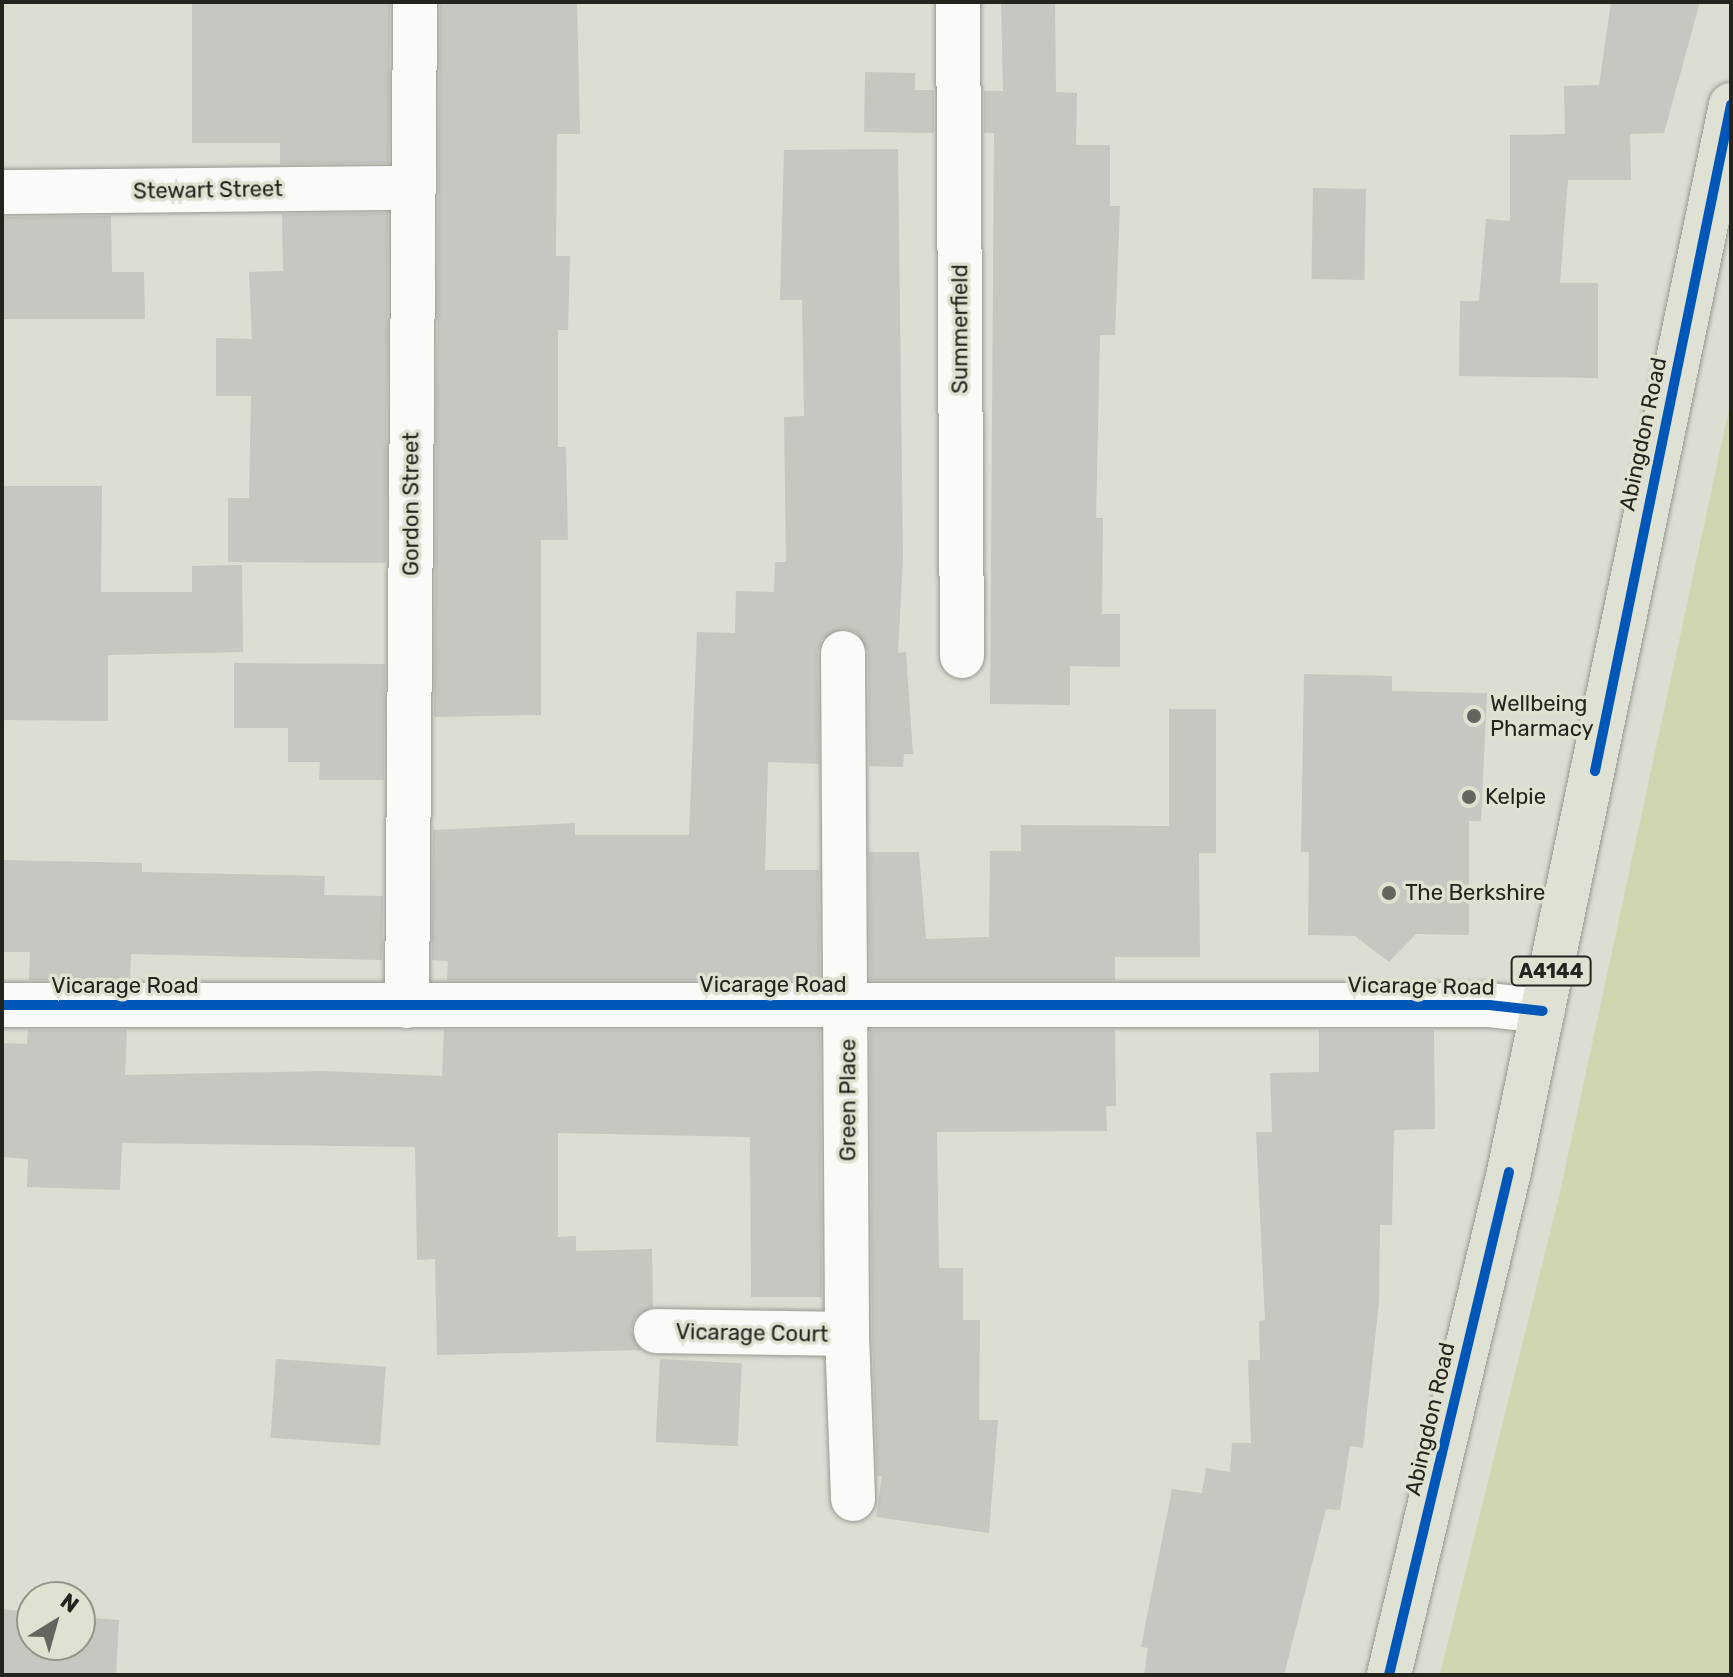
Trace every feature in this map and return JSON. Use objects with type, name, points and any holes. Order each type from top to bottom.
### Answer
[{"type":"main road","name":"Abingdon Road","points":[[1389,1675],[1543,1011],[1731,105]]},
{"type":"street","name":"Gordon Street","points":[[407,1006],[415,2]]},
{"type":"street","name":"Summerfield","points":[[958,2],[962,656]]},
{"type":"street","name":"Stewart Street","points":[[2,192],[414,188]]},
{"type":"street","name":"Green Place","points":[[843,653],[848,1005],[847,1334],[853,1499]]},
{"type":"street","name":"Vicarage Road","points":[[2,1005],[1489,1005],[1543,1011]]},
{"type":"street","name":"Vicarage Court","points":[[656,1331],[847,1334]]},
{"type":"green space","points":[[1731,400],[1731,1675],[1440,1675],[1561,1188]]},
{"type":"building","points":[[192,2],[390,2],[389,163],[280,164],[280,143],[192,143]]},
{"type":"building","points":[[440,2],[577,2],[580,134],[557,134],[556,256],[570,256],[568,330],[558,330],[558,447],[566,447],[568,540],[541,540],[541,715],[434,717]]},
{"type":"building","points":[[1001,2],[1055,2],[1056,92],[1077,93],[1076,145],[1110,145],[1110,206],[1120,206],[1115,335],[1100,335],[1096,518],[1103,518],[1102,614],[1120,614],[1120,667],[1070,666],[1070,705],[990,704],[994,133],[984,133],[984,91],[1003,91]]},
{"type":"building","points":[[1611,2],[1700,2],[1664,133],[1630,134],[1631,180],[1568,180],[1560,283],[1598,283],[1598,378],[1459,376],[1460,301],[1479,301],[1486,219],[1510,221],[1510,135],[1565,134],[1564,86],[1599,85]]},
{"type":"building","points":[[865,72],[915,73],[915,90],[934,90],[934,133],[864,132]]},
{"type":"building","points":[[898,149],[903,558],[898,653],[906,652],[913,754],[904,754],[903,767],[869,766],[868,652],[856,632],[842,628],[822,640],[818,652],[819,764],[768,762],[765,870],[819,870],[820,980],[447,980],[448,961],[432,960],[433,830],[575,823],[575,835],[689,835],[697,632],[735,633],[736,591],[774,592],[775,562],[786,562],[784,417],[804,416],[802,300],[780,300],[784,150]]},
{"type":"building","points":[[1313,188],[1366,189],[1364,280],[1311,279]]},
{"type":"building","points":[[388,213],[386,563],[228,562],[228,498],[249,498],[251,396],[216,396],[216,338],[252,339],[249,272],[283,271],[282,214]]},
{"type":"building","points":[[111,216],[112,272],[144,272],[145,319],[2,319],[2,217]]},
{"type":"building","points":[[2,486],[102,486],[101,592],[192,592],[192,566],[242,565],[243,652],[108,655],[108,721],[2,720]]},
{"type":"building","points":[[234,663],[385,664],[384,780],[319,780],[320,762],[288,762],[288,728],[234,728]]},
{"type":"building","points":[[1304,674],[1392,676],[1392,691],[1487,693],[1481,821],[1469,821],[1469,935],[1416,934],[1389,962],[1355,936],[1308,935],[1309,852],[1301,852]]},
{"type":"building","points":[[1169,709],[1216,709],[1216,853],[1199,853],[1200,957],[1115,957],[1115,980],[870,980],[869,852],[919,852],[926,939],[989,937],[990,851],[1021,851],[1021,825],[1169,826]]},
{"type":"building","points":[[2,860],[142,863],[142,872],[325,876],[324,895],[383,896],[382,960],[131,954],[130,980],[29,980],[30,952],[2,952]]},
{"type":"building","points":[[28,1030],[127,1030],[125,1075],[324,1071],[442,1076],[444,1030],[820,1030],[822,1297],[751,1297],[750,1137],[558,1133],[558,1237],[576,1236],[576,1251],[652,1249],[653,1307],[635,1318],[631,1330],[641,1350],[437,1355],[435,1259],[417,1260],[415,1147],[122,1143],[120,1190],[27,1187],[28,1159],[2,1157],[2,1043],[27,1044]]},
{"type":"building","points":[[870,1030],[1115,1030],[1116,1106],[1106,1106],[1107,1131],[937,1132],[939,1268],[963,1268],[963,1320],[980,1320],[979,1420],[998,1420],[989,1533],[876,1517],[882,1476],[877,1476],[872,1333]]},
{"type":"building","points":[[1319,1030],[1434,1030],[1435,1129],[1394,1130],[1392,1225],[1380,1225],[1379,1303],[1363,1448],[1350,1446],[1340,1510],[1326,1509],[1284,1675],[1144,1675],[1148,1648],[1141,1647],[1172,1489],[1202,1493],[1206,1468],[1230,1472],[1232,1443],[1251,1443],[1248,1360],[1260,1360],[1259,1321],[1265,1320],[1256,1132],[1272,1132],[1270,1073],[1319,1072]]},
{"type":"building","points":[[276,1359],[386,1367],[380,1445],[270,1438]]},
{"type":"building","points":[[660,1359],[742,1363],[738,1446],[656,1442]]},
{"type":"building","points":[[2,1609],[16,1610],[16,1661],[96,1661],[96,1618],[119,1620],[116,1675],[2,1675]]},
{"type":"cycle path","points":[[1595,771],[1731,105]]},
{"type":"cycle path","points":[[2,1005],[1489,1005],[1543,1011]]},
{"type":"cycle path","points":[[1389,1675],[1509,1172]]},
{"type":"place","name":"Wellbeing Pharmacy","points":[[1474,716]]},
{"type":"place","name":"Kelpie","points":[[1469,797]]},
{"type":"place","name":"The Berkshire","points":[[1389,893]]}]
